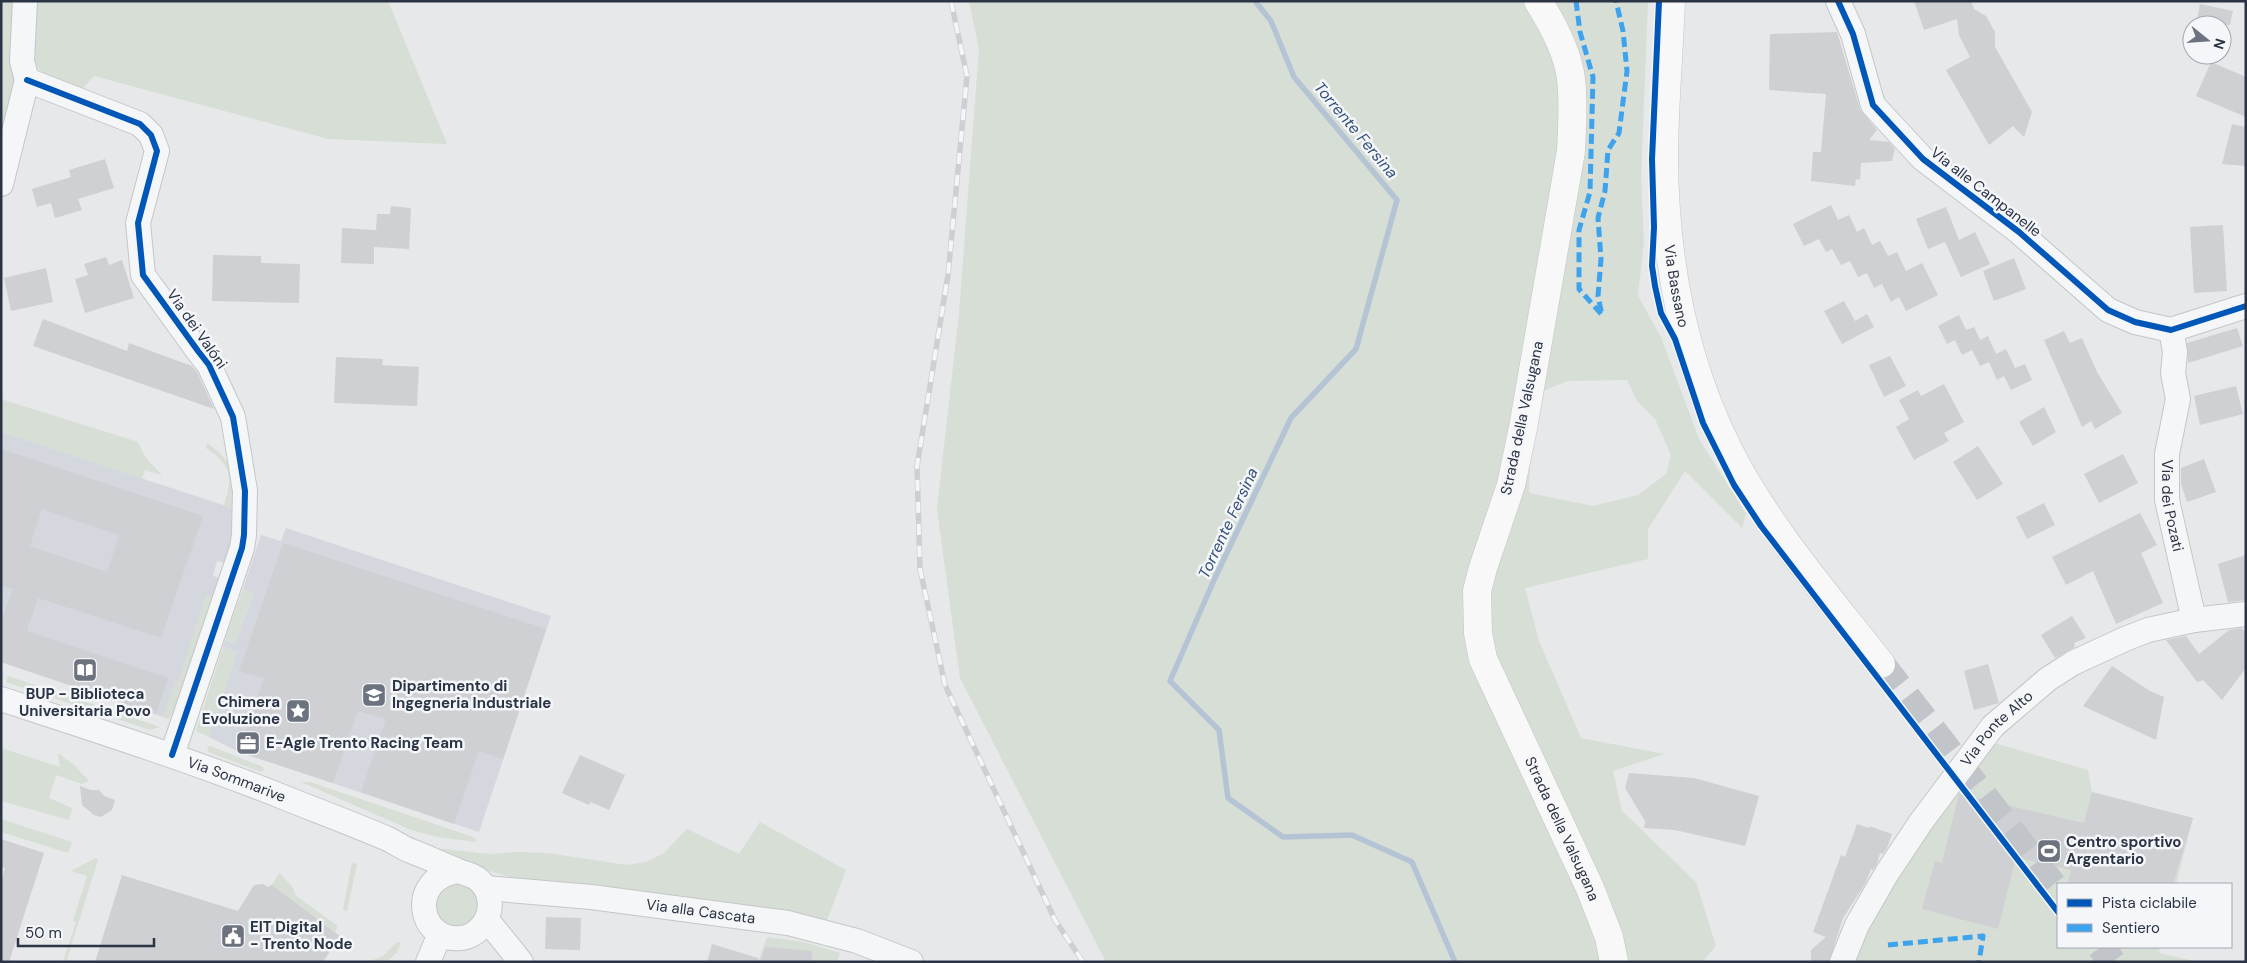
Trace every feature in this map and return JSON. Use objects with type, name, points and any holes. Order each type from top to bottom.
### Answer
[{"type":"main road","name":"Strada della Valsugana","points":[[1538,1],[1546,13],[1571,77],[1573,106],[1571,152],[1523,428],[1511,485],[1477,591],[1478,633],[1483,659],[1590,888],[1609,938],[1614,962]]},
{"type":"main road","name":"Via Bassano","points":[[1671,1],[1664,159],[1667,229],[1676,292],[1688,347],[1706,399],[1728,449],[1750,488],[1780,533],[1881,664]]},
{"type":"street","points":[[1,184],[27,80],[22,61],[25,1]]},
{"type":"street","name":"Via alle Campanelle","points":[[1838,1],[1853,34],[1873,105],[1923,159],[2019,232],[2108,310],[2135,322],[2171,330]]},
{"type":"street","name":"Via dei Valóni","points":[[27,80],[140,124],[151,135],[157,151],[138,223],[143,275],[198,352],[209,364],[233,417],[245,491],[242,548],[172,755]]},
{"type":"street","points":[[2171,330],[2246,306]]},
{"type":"street","name":"Via dei Pozati","points":[[2171,330],[2175,352],[2172,373],[2178,400],[2167,454],[2167,500],[2194,620]]},
{"type":"street","name":"Via Ponte Alto","points":[[1842,962],[1857,925],[1887,873],[1921,822],[1993,726],[2048,679],[2073,664],[2148,630],[2194,620],[2246,614]]},
{"type":"street","name":"Via Sommarive","points":[[1,698],[172,755],[290,800],[410,851],[432,858],[458,872]]},
{"type":"street","points":[[410,851],[423,883],[426,917],[432,927],[440,934],[456,938],[472,935],[481,929],[487,920],[490,898],[486,888],[474,876],[458,872],[448,873],[436,879],[425,896]]},
{"type":"street","name":"Via alla Cascata","points":[[486,888],[591,897],[788,923],[857,941],[911,962]]},
{"type":"street","points":[[487,920],[521,962]]},
{"type":"street","points":[[428,962],[440,934]]},
{"type":"shaded area","points":[[1,1],[18,1],[18,75],[1,155]]},
{"type":"shaded area","points":[[31,1],[388,1],[447,144],[328,139],[94,76],[79,93],[41,72],[34,61]]},
{"type":"shaded area","points":[[969,1],[1648,1],[1641,179],[1644,241],[1638,296],[1661,337],[1699,439],[1746,514],[1742,528],[1685,471],[1648,529],[1648,559],[1525,588],[1539,641],[1581,738],[1664,754],[1613,771],[1622,811],[1696,882],[1716,946],[1702,962],[1106,962],[960,678],[937,509],[959,313],[979,49]],"holes":[[[1627,380],[1637,401],[1655,419],[1671,455],[1666,474],[1638,495],[1593,506],[1529,493],[1530,465],[1545,390],[1568,381]]]},
{"type":"shaded area","points":[[1,399],[138,442],[145,457],[162,475],[145,470],[142,479],[1,432]]},
{"type":"shaded area","points":[[1,432],[235,509],[234,534],[225,563],[217,561],[213,576],[220,578],[169,719],[1,662]]},
{"type":"shaded area","points":[[207,443],[224,458],[231,471],[235,509],[224,505],[229,487],[228,472],[221,460],[206,448]]},
{"type":"shaded area","name":"Dipartimento di Ingegneria Industriale","points":[[286,528],[551,616],[479,832],[239,752],[209,737],[237,652],[223,647],[225,640],[236,643],[253,593],[243,589],[261,535],[281,541]]},
{"type":"shaded area","points":[[243,589],[253,592],[236,643],[225,639]]},
{"type":"shaded area","points":[[206,595],[213,597],[176,708],[169,719],[163,717],[175,681],[178,681]]},
{"type":"shaded area","points":[[223,647],[237,652],[209,737],[196,731]]},
{"type":"shaded area","points":[[8,676],[160,727],[150,730],[6,682]]},
{"type":"shaded area","name":"Centro sportivo Argentario","points":[[1994,743],[2088,770],[2092,792],[2193,818],[2176,883],[2057,883],[2057,948],[2160,948],[2159,953],[2199,962],[1851,962],[1874,906]]},
{"type":"shaded area","points":[[210,746],[263,767],[264,770],[261,772],[208,752],[207,748]]},
{"type":"shaded area","points":[[1,748],[60,767],[58,753],[74,765],[89,781],[82,784],[56,775],[49,798],[72,808],[69,820],[1,801]]},
{"type":"shaded area","points":[[301,782],[310,782],[476,838],[475,842],[438,837],[411,830]]},
{"type":"shaded area","points":[[1,819],[72,842],[68,853],[1,832]]},
{"type":"shaded area","points":[[760,822],[846,870],[826,923],[523,881],[477,867],[435,848],[489,854],[517,852],[547,853],[627,865],[646,862],[664,853],[687,829],[739,854]]},
{"type":"shaded area","points":[[96,858],[98,860],[66,962],[63,962],[76,922],[73,921],[87,876],[71,871]]},
{"type":"shaded area","points":[[352,863],[357,864],[347,912],[343,909]]},
{"type":"shaded area","points":[[279,873],[292,886],[296,896],[338,926],[335,932],[272,885]]},
{"type":"shaded area","points":[[449,881],[472,885],[481,906],[469,925],[453,928],[439,921],[433,898]]},
{"type":"shaded area","points":[[767,937],[804,942],[840,953],[837,962],[758,962]]},
{"type":"shaded area","points":[[397,942],[401,943],[397,952],[386,962],[368,962],[383,956]]},
{"type":"building","points":[[1914,1],[1971,1],[1974,9],[1986,16],[1995,32],[1995,47],[2032,112],[2024,137],[2013,126],[1989,145],[1946,70],[1970,57],[1959,35],[1957,19],[1924,30]]},
{"type":"building","points":[[2200,4],[2233,11],[2232,16],[2198,15]]},
{"type":"building","points":[[1837,32],[1860,109],[1877,130],[1869,140],[1889,142],[1895,149],[1892,161],[1861,163],[1860,180],[1856,179],[1855,186],[1811,181],[1813,152],[1821,152],[1826,94],[1769,90],[1770,34]]},
{"type":"building","points":[[2210,65],[2218,65],[2246,77],[2246,117],[2196,96]]},
{"type":"building","points":[[2232,124],[2246,127],[2246,166],[2222,164]]},
{"type":"building","points":[[105,159],[114,188],[78,199],[82,210],[55,218],[51,203],[37,207],[32,189],[71,177],[69,170]]},
{"type":"building","points":[[1831,205],[1838,220],[1849,215],[1857,232],[1864,228],[1872,245],[1880,241],[1888,256],[1897,252],[1906,271],[1922,263],[1938,295],[1906,311],[1899,297],[1891,302],[1882,284],[1874,288],[1867,273],[1858,277],[1850,261],[1841,265],[1832,249],[1826,252],[1819,239],[1804,246],[1793,224]]},
{"type":"building","points":[[391,206],[411,208],[409,249],[374,247],[374,264],[341,263],[342,228],[376,230],[377,214],[390,214]]},
{"type":"building","points":[[1946,207],[1959,240],[1975,232],[1990,264],[1961,277],[1945,242],[1928,249],[1916,219]]},
{"type":"building","points":[[2223,225],[2227,291],[2194,293],[2190,227]]},
{"type":"building","points":[[213,255],[261,256],[261,263],[300,264],[299,303],[212,301]]},
{"type":"building","points":[[106,257],[109,265],[122,260],[134,298],[85,313],[75,279],[88,275],[84,264]]},
{"type":"building","points":[[2014,258],[2026,289],[1994,301],[1983,271]]},
{"type":"building","points":[[46,268],[53,302],[11,311],[4,278]]},
{"type":"building","points":[[1844,301],[1855,321],[1867,314],[1874,327],[1842,344],[1824,311]]},
{"type":"building","points":[[1959,315],[1966,330],[1974,327],[1980,340],[1988,336],[1996,354],[2006,349],[2015,368],[2025,364],[2032,380],[2011,390],[2004,376],[1997,380],[1989,362],[1980,366],[1972,350],[1962,355],[1955,340],[1947,344],[1938,326]]},
{"type":"building","points":[[43,319],[127,351],[129,343],[192,366],[197,372],[214,409],[33,346]]},
{"type":"building","points":[[2237,328],[2243,346],[2188,363],[2187,343]]},
{"type":"building","points":[[2064,331],[2070,343],[2082,338],[2097,372],[2122,413],[2095,429],[2091,421],[2082,427],[2044,340]]},
{"type":"building","points":[[1890,356],[1906,386],[1884,397],[1869,365]]},
{"type":"building","points":[[336,357],[383,359],[382,365],[419,367],[417,406],[334,403]]},
{"type":"building","points":[[1944,384],[1964,422],[1944,433],[1949,441],[1914,460],[1896,427],[1909,419],[1899,400],[1918,390],[1921,396]]},
{"type":"building","points":[[2236,386],[2243,414],[2200,425],[2194,396]]},
{"type":"building","points":[[2044,407],[2056,432],[2033,446],[2019,422]]},
{"type":"building","points":[[1978,446],[2003,484],[1977,500],[1953,462]]},
{"type":"building","points":[[1,449],[203,516],[161,638],[38,598],[27,631],[168,678],[156,714],[1,662],[1,622],[13,589],[1,586]],"holes":[[[42,509],[119,535],[107,572],[30,546]]]},
{"type":"building","points":[[2123,454],[2138,483],[2099,503],[2084,474]]},
{"type":"building","points":[[2204,459],[2216,492],[2187,502],[2181,484],[2181,468]]},
{"type":"building","points":[[2044,503],[2055,525],[2027,539],[2016,517]]},
{"type":"building","points":[[2140,513],[2157,545],[2141,553],[2163,603],[2116,624],[2093,571],[2066,585],[2052,557]]},
{"type":"building","name":"Dipartimento di Ingegneria Industriale","points":[[283,543],[546,629],[503,759],[479,751],[454,824],[361,792],[386,719],[358,711],[333,783],[239,752],[264,678],[239,671]]},
{"type":"building","points":[[2246,555],[2246,600],[2228,602],[2218,564]]},
{"type":"building","points":[[2072,616],[2086,638],[2074,643],[2075,647],[2055,658],[2041,635]]},
{"type":"building","points":[[2241,628],[2246,632],[2246,668],[2222,700],[2203,680],[2197,682],[2166,640],[2186,636],[2199,654],[2229,630]]},
{"type":"building","points":[[1988,664],[1999,703],[1974,710],[1964,671]]},
{"type":"building","points":[[2112,666],[2150,691],[2164,697],[2156,740],[2083,706]]},
{"type":"building","points":[[580,755],[625,775],[609,810],[591,802],[589,805],[562,793]]},
{"type":"building","points":[[1629,773],[1694,778],[1759,796],[1745,846],[1675,830],[1644,828],[1645,821],[1625,788]]},
{"type":"building","points":[[80,786],[91,790],[99,790],[104,796],[115,800],[112,810],[101,817],[94,815],[82,805]]},
{"type":"building","points":[[2092,792],[2193,818],[2173,883],[2068,883],[2071,870],[2016,857],[1998,929],[1922,909],[1935,861],[1942,863],[1959,794],[2084,823]]},
{"type":"building","points":[[1857,824],[1892,834],[1887,848],[1883,854],[1880,853],[1877,864],[1873,870],[1871,869],[1865,884],[1843,918],[1829,962],[1811,962],[1811,950],[1826,937],[1813,932],[1841,855],[1845,857]]},
{"type":"building","points":[[1,839],[44,853],[9,962],[1,962],[1,883],[5,868],[1,867]]},
{"type":"building","points":[[122,875],[238,911],[254,885],[263,884],[268,887],[272,885],[340,936],[323,962],[95,962]]},
{"type":"building","points":[[546,917],[581,918],[580,950],[545,949]]},
{"type":"building","points":[[712,944],[758,958],[758,962],[707,962]]},
{"type":"building","points":[[765,947],[812,951],[812,962],[760,962]]},
{"type":"waterway","name":"Torrente Fersina","points":[[1255,1],[1271,21],[1294,77],[1397,200],[1356,349],[1291,418],[1214,580],[1170,681],[1219,730],[1228,798],[1283,837],[1352,835],[1412,862],[1455,962]]},
{"type":"tunnel","points":[[1881,664],[2057,891]]},
{"type":"tunnel","points":[[2102,948],[2112,962]]},
{"type":"railway","points":[[951,1],[967,76],[948,275],[917,466],[920,569],[945,685],[1055,920],[1083,962]]},
{"type":"marked path","points":[[1576,1],[1580,32],[1593,77],[1590,192],[1579,230],[1579,289],[1602,315],[1598,296],[1601,259],[1598,218],[1605,191],[1608,150],[1619,133],[1627,71],[1623,31],[1616,1]]},
{"type":"marked path","points":[[1888,945],[1983,936],[1979,962]]},
{"type":"cycle path","points":[[1659,1],[1652,159],[1654,227],[1652,266],[1661,313],[1675,339],[1703,423],[1734,485],[1761,526],[2057,911]]},
{"type":"cycle path","points":[[1838,1],[1853,34],[1873,105],[1923,159],[2019,232],[2108,310],[2135,322],[2171,330],[2246,306]]},
{"type":"cycle path","points":[[27,80],[140,124],[151,135],[157,151],[138,223],[143,275],[209,365],[233,417],[245,491],[242,548],[172,755]]},
{"type":"place","name":"BUP - Biblioteca Universitaria Povo","points":[[85,670]]},
{"type":"place","name":"Dipartimento di Ingegneria Industriale","points":[[374,695]]},
{"type":"place","name":"Chimera Evoluzione","points":[[298,711]]},
{"type":"place","name":"E-Agle Trento Racing Team","points":[[248,743]]},
{"type":"place","name":"Centro sportivo Argentario","points":[[2049,851]]},
{"type":"place","name":"EIT Digital - Trento Node","points":[[233,936]]}]
